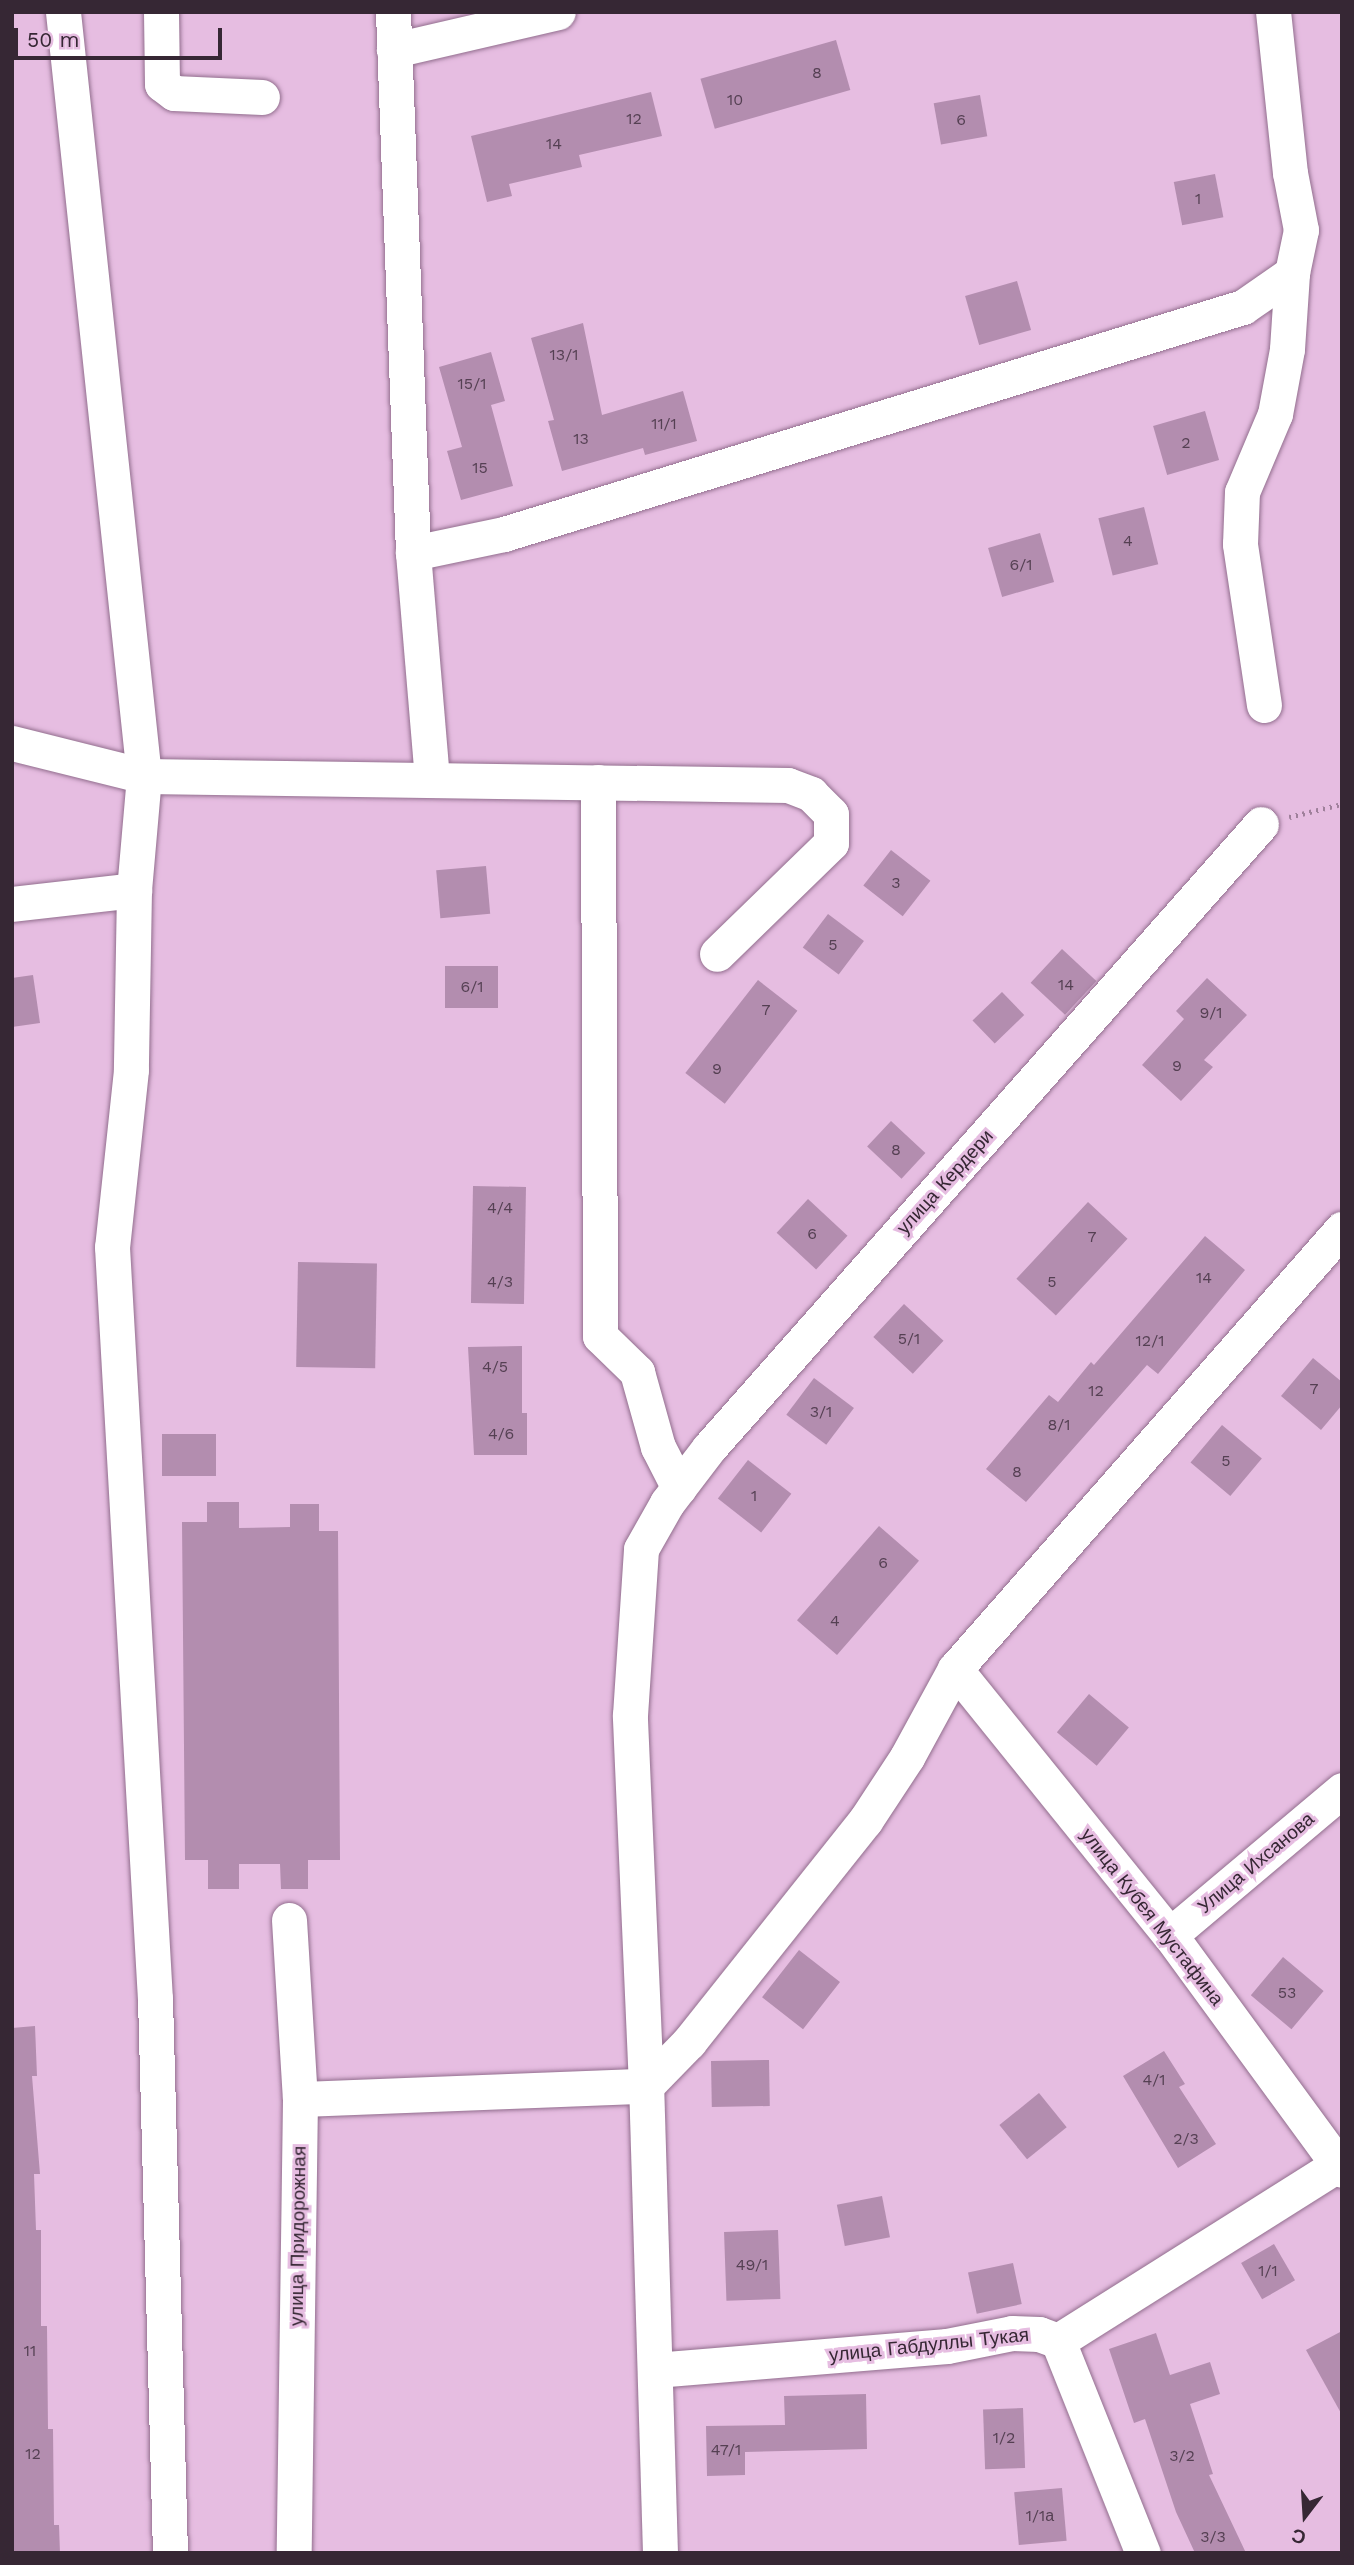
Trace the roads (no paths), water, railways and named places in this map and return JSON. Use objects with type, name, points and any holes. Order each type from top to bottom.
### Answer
[{"type":"street","points":[[63,12],[144,776],[134,890],[131,1070],[112,1247],[155,1999],[170,2553]]},
{"type":"street","points":[[161,12],[162,83],[168,89],[174,93],[262,97]]},
{"type":"street","points":[[393,12],[413,553],[432,779]]},
{"type":"street","points":[[394,50],[558,12]]},
{"type":"street","points":[[1264,705],[1240,544],[1242,492],[1275,414],[1287,349],[1292,273],[1301,230],[1290,173],[1273,12]]},
{"type":"street","points":[[413,553],[504,534],[1243,307],[1292,273]]},
{"type":"street","points":[[12,743],[144,776],[788,785],[811,794],[831,814],[831,843],[718,954]]},
{"type":"street","points":[[598,782],[600,1336],[637,1372],[658,1447],[678,1488]]},
{"type":"street","name":"улица Кердери","points":[[646,2086],[630,1715],[641,1549],[678,1488],[1261,824]]},
{"type":"street","points":[[12,904],[134,890]]},
{"type":"street","points":[[300,2099],[646,2086],[689,2042],[865,1821],[907,1757],[955,1669],[1342,1229]]},
{"type":"street","name":"улица Кубея Мустафина","points":[[955,1669],[1170,1935],[1340,2167]]},
{"type":"street","name":"Улица Ихсанова","points":[[1170,1935],[1342,1790]]},
{"type":"street","name":"улица Придорожная","points":[[289,1920],[300,2099],[294,2553]]},
{"type":"street","points":[[646,2086],[660,2553]]},
{"type":"street","points":[[1058,2341],[1340,2167]]},
{"type":"street","name":"улица Габдуллы Тукая","points":[[654,2370],[947,2346],[1012,2333],[1039,2334],[1058,2341],[1143,2553]]}]
